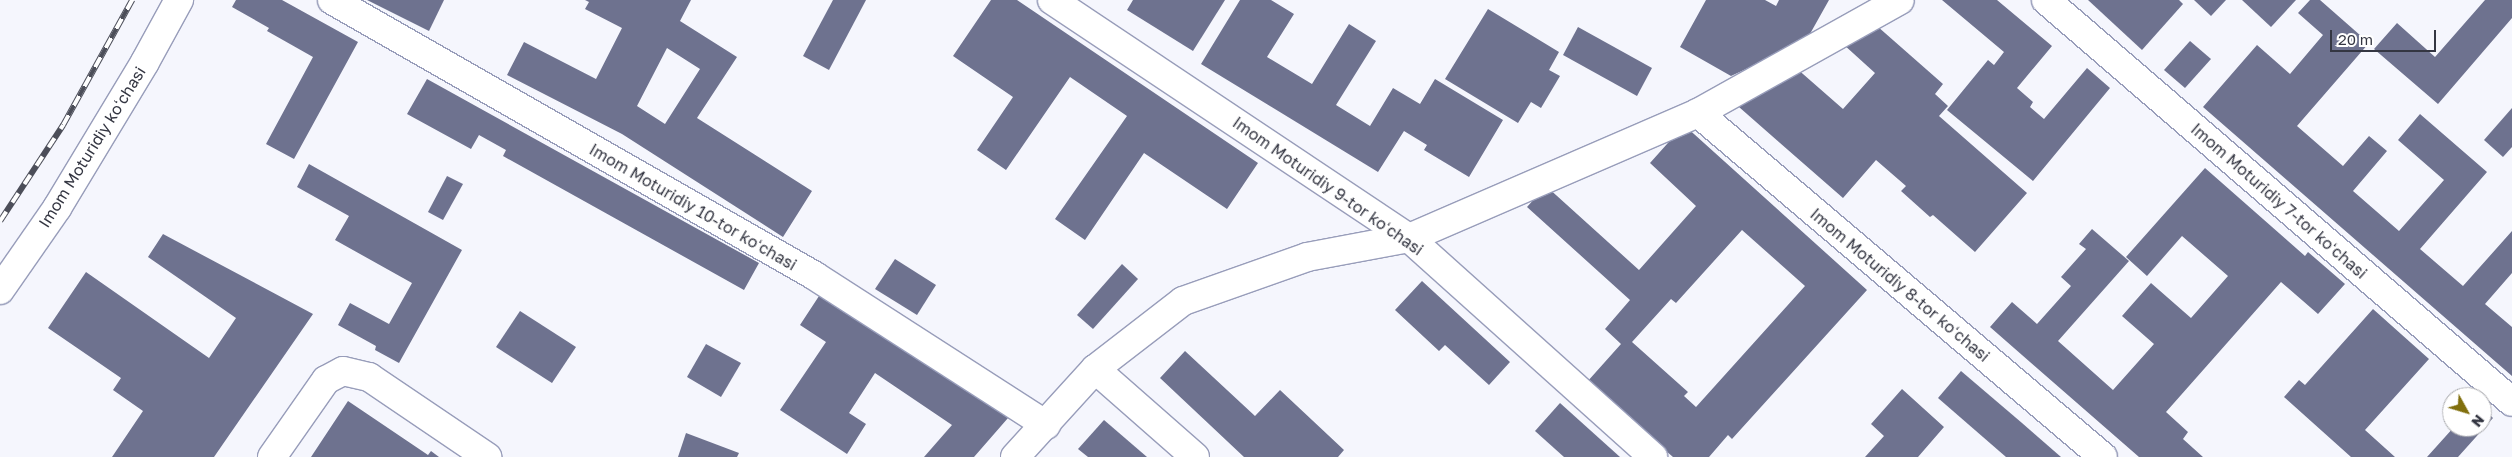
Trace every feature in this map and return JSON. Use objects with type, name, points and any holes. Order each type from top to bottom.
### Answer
[{"type":"street","name":"Imom Moturidiy koʻchasi","points":[[0,290],[57,208],[145,62],[179,0]]},
{"type":"street","name":"Imom Moturidiy 10-tor koʻchasi","points":[[332,0],[815,276],[1046,425]]},
{"type":"street","name":"Imom Moturidiy 9-tor koʻchasi","points":[[1052,0],[1409,238],[1653,457]]},
{"type":"street","points":[[1015,457],[1095,369],[1183,301],[1307,257],[1409,238],[1698,113],[1900,0]]},
{"type":"street","name":"Imom Moturidiy 7-tor koʻchasi","points":[[2046,0],[2512,402]]},
{"type":"street","name":"Imom Moturidiy 8-tor koʻchasi","points":[[1698,113],[2103,457]]},
{"type":"street","points":[[1095,369],[1195,457]]},
{"type":"street","points":[[272,457],[326,380],[343,371],[369,377],[487,457]]},
{"type":"building","points":[[236,0],[282,0],[358,42],[294,159],[266,144],[313,57],[267,31],[269,28],[232,7]]},
{"type":"building","points":[[367,0],[444,0],[429,31]]},
{"type":"building","points":[[585,0],[691,0],[680,21],[737,57],[697,118],[812,191],[783,237],[622,134],[507,75],[524,42],[596,79],[622,28],[585,9],[589,2]],"holes":[[[667,48],[700,69],[665,124],[637,106]]]},
{"type":"building","points":[[833,0],[866,0],[829,70],[803,56]]},
{"type":"building","points":[[991,0],[1017,0],[1258,163],[1227,209],[1144,153],[1085,240],[1055,219],[1127,116],[1070,77],[1006,170],[977,150],[1013,97],[953,56]]},
{"type":"building","points":[[1133,0],[1225,0],[1193,51],[1127,10]]},
{"type":"building","points":[[1240,0],[1271,0],[1294,14],[1267,57],[1312,84],[1349,24],[1376,41],[1336,105],[1370,126],[1393,88],[1420,104],[1435,79],[1503,120],[1469,177],[1424,150],[1427,145],[1404,131],[1378,172],[1201,64]]},
{"type":"building","points":[[1706,0],[1765,0],[1776,6],[1779,0],[1829,0],[1806,41],[1731,76],[1680,47]]},
{"type":"building","points":[[1942,0],[1997,0],[2052,46],[2017,88],[2033,102],[2030,107],[2044,119],[2087,68],[2110,88],[2033,181],[1947,110],[1988,60],[1994,65],[2004,52]]},
{"type":"building","points":[[2088,0],[2179,0],[2183,4],[2142,50]]},
{"type":"building","points":[[2194,0],[2226,0],[2211,16]]},
{"type":"building","points":[[2242,0],[2296,0],[2271,27]]},
{"type":"building","points":[[2310,0],[2320,0],[2369,43],[2297,126],[2343,166],[2369,136],[2387,151],[2353,191],[2399,231],[2444,180],[2398,140],[2420,114],[2487,172],[2420,249],[2463,286],[2512,231],[2512,273],[2485,304],[2512,327],[2512,376],[2203,107],[2257,45],[2290,74],[2323,35],[2298,13]]},
{"type":"building","points":[[2485,0],[2512,0],[2512,18],[2438,104],[2374,49],[2397,23],[2435,57]]},
{"type":"building","points":[[1488,9],[1559,52],[1549,70],[1560,76],[1541,108],[1531,102],[1518,123],[1445,79]]},
{"type":"building","points":[[1877,26],[1943,84],[1935,94],[1948,106],[1939,116],[2027,193],[1975,252],[1933,215],[1930,217],[1901,191],[1906,186],[1876,160],[1843,198],[1739,107],[1795,67],[1843,109],[1875,73],[1843,44]]},
{"type":"building","points":[[1578,27],[1652,68],[1637,96],[1563,55]]},
{"type":"building","points":[[2190,41],[2211,59],[2185,88],[2164,70]]},
{"type":"building","points":[[427,79],[759,263],[744,290],[503,156],[506,150],[479,135],[471,149],[407,114]]},
{"type":"building","points":[[2512,108],[2512,147],[2503,157],[2484,140]]},
{"type":"building","points":[[1684,125],[1867,290],[1732,439],[1728,435],[1709,457],[1673,457],[1587,382],[1621,344],[1605,329],[1630,300],[1527,207],[1546,186],[1639,270],[1696,206],[1650,163]],"holes":[[[1742,230],[1805,286],[1696,407],[1684,396],[1688,392],[1632,342],[1671,299],[1676,303]]]},
{"type":"building","points":[[309,164],[462,250],[399,363],[375,350],[376,346],[338,325],[350,303],[389,324],[412,283],[335,240],[349,216],[297,187]]},
{"type":"building","points":[[2205,168],[2305,256],[2308,252],[2345,284],[2318,314],[2281,282],[2166,412],[2188,432],[2183,439],[2203,457],[2139,457],[1990,327],[2012,302],[2037,324],[2071,286],[2061,277],[2086,249],[2079,244],[2092,229],[2129,261],[2058,341],[2113,390],[2154,344],[2122,316],[2151,283],[2191,318],[2228,276],[2182,236],[2147,276],[2126,257]]},
{"type":"building","points":[[447,176],[463,184],[443,220],[428,212]]},
{"type":"building","points":[[163,234],[313,314],[214,457],[112,457],[143,411],[113,390],[121,378],[48,328],[86,272],[209,358],[236,318],[148,257]]},
{"type":"building","points":[[895,259],[936,285],[917,315],[875,289]]},
{"type":"building","points":[[1122,264],[1138,279],[1093,329],[1077,315]]},
{"type":"building","points":[[1422,281],[1510,362],[1489,385],[1445,345],[1439,351],[1395,310]]},
{"type":"building","points":[[819,296],[845,313],[847,311],[1008,418],[974,457],[924,457],[952,425],[875,373],[849,413],[866,424],[847,454],[780,410],[826,342],[800,325]]},
{"type":"building","points":[[2373,309],[2429,359],[2365,430],[2395,457],[2351,457],[2284,397],[2299,380],[2305,385]]},
{"type":"building","points":[[520,311],[576,347],[552,383],[496,347]]},
{"type":"building","points":[[706,344],[741,363],[721,397],[687,377]]},
{"type":"building","points":[[1185,351],[1255,416],[1280,390],[1344,450],[1338,457],[1244,457],[1160,378]]},
{"type":"building","points":[[1961,371],[2061,457],[2006,457],[1938,398]]},
{"type":"building","points":[[1902,389],[1944,427],[1918,457],[1865,457],[1884,436],[1871,424]]},
{"type":"building","points":[[348,401],[428,455],[431,451],[439,457],[311,457]]},
{"type":"building","points":[[1560,403],[1620,457],[1564,457],[1535,431]]},
{"type":"building","points":[[1104,420],[1147,457],[1088,457],[1078,449]]},
{"type":"building","points":[[686,433],[739,453],[737,457],[678,457]]},
{"type":"building","points":[[2445,437],[2476,437],[2458,457],[2427,457]]},
{"type":"railway","points":[[0,221],[63,125],[132,0]]}]
